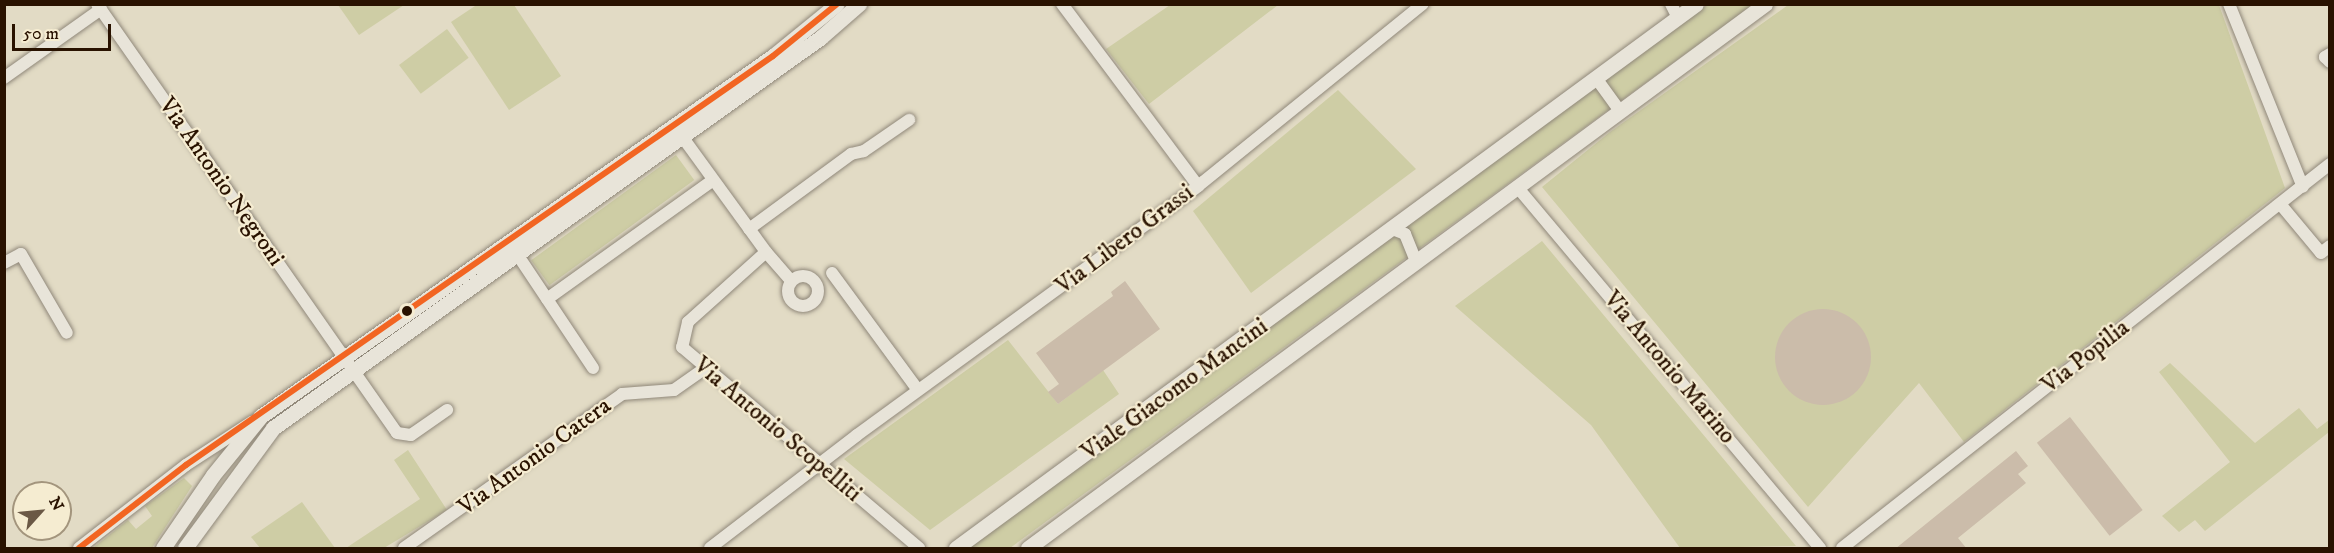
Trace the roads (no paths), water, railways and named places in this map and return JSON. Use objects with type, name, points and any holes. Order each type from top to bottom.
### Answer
[{"type":"street","points":[[79,549],[186,465],[344,359],[773,56],[837,4]]},
{"type":"street","points":[[185,549],[273,428],[681,135],[820,39],[859,4]]},
{"type":"street","points":[[1062,4],[1198,186]]},
{"type":"street","name":"Via Libero Grassi","points":[[710,549],[818,464],[1198,186],[1423,4]]},
{"type":"street","name":"Viale Giacomo Mancini","points":[[956,549],[1596,78],[1674,11],[1696,4]]},
{"type":"street","name":"Viale Giacomo Mancini","points":[[1028,549],[1765,4]]},
{"type":"street","points":[[2243,4],[2231,9],[2303,187]]},
{"type":"street","points":[[4,78],[99,7]]},
{"type":"street","name":"Via Antonio Negroni","points":[[99,7],[353,372],[401,436],[411,435],[447,410]]},
{"type":"street","points":[[2330,54],[2325,57],[2330,62]]},
{"type":"street","points":[[1596,78],[1620,111]]},
{"type":"street","points":[[749,229],[851,154],[864,151],[909,120]]},
{"type":"street","points":[[681,135],[766,252],[791,281]]},
{"type":"street","name":"Via Popilia","points":[[1842,549],[2281,205],[2330,164]]},
{"type":"street","points":[[547,299],[713,180]]},
{"type":"street","name":"Via Antonio Marino","points":[[1518,188],[1820,549]]},
{"type":"street","points":[[2281,205],[2321,253],[2330,246]]},
{"type":"street","points":[[1392,229],[1405,234],[1417,263]]},
{"type":"street","name":"Via Antonio Scopelliti","points":[[766,252],[688,322],[682,347],[704,369],[919,549]]},
{"type":"street","points":[[4,263],[21,254],[67,333]]},
{"type":"street","points":[[517,254],[593,369]]},
{"type":"street","points":[[832,273],[918,390]]},
{"type":"street","name":"Via Antonio Catera","points":[[404,549],[622,394],[675,390],[704,369]]},
{"type":"street","points":[[163,549],[213,475],[261,416]]},
{"type":"street","points":[[186,465],[202,466],[213,475]]}]
